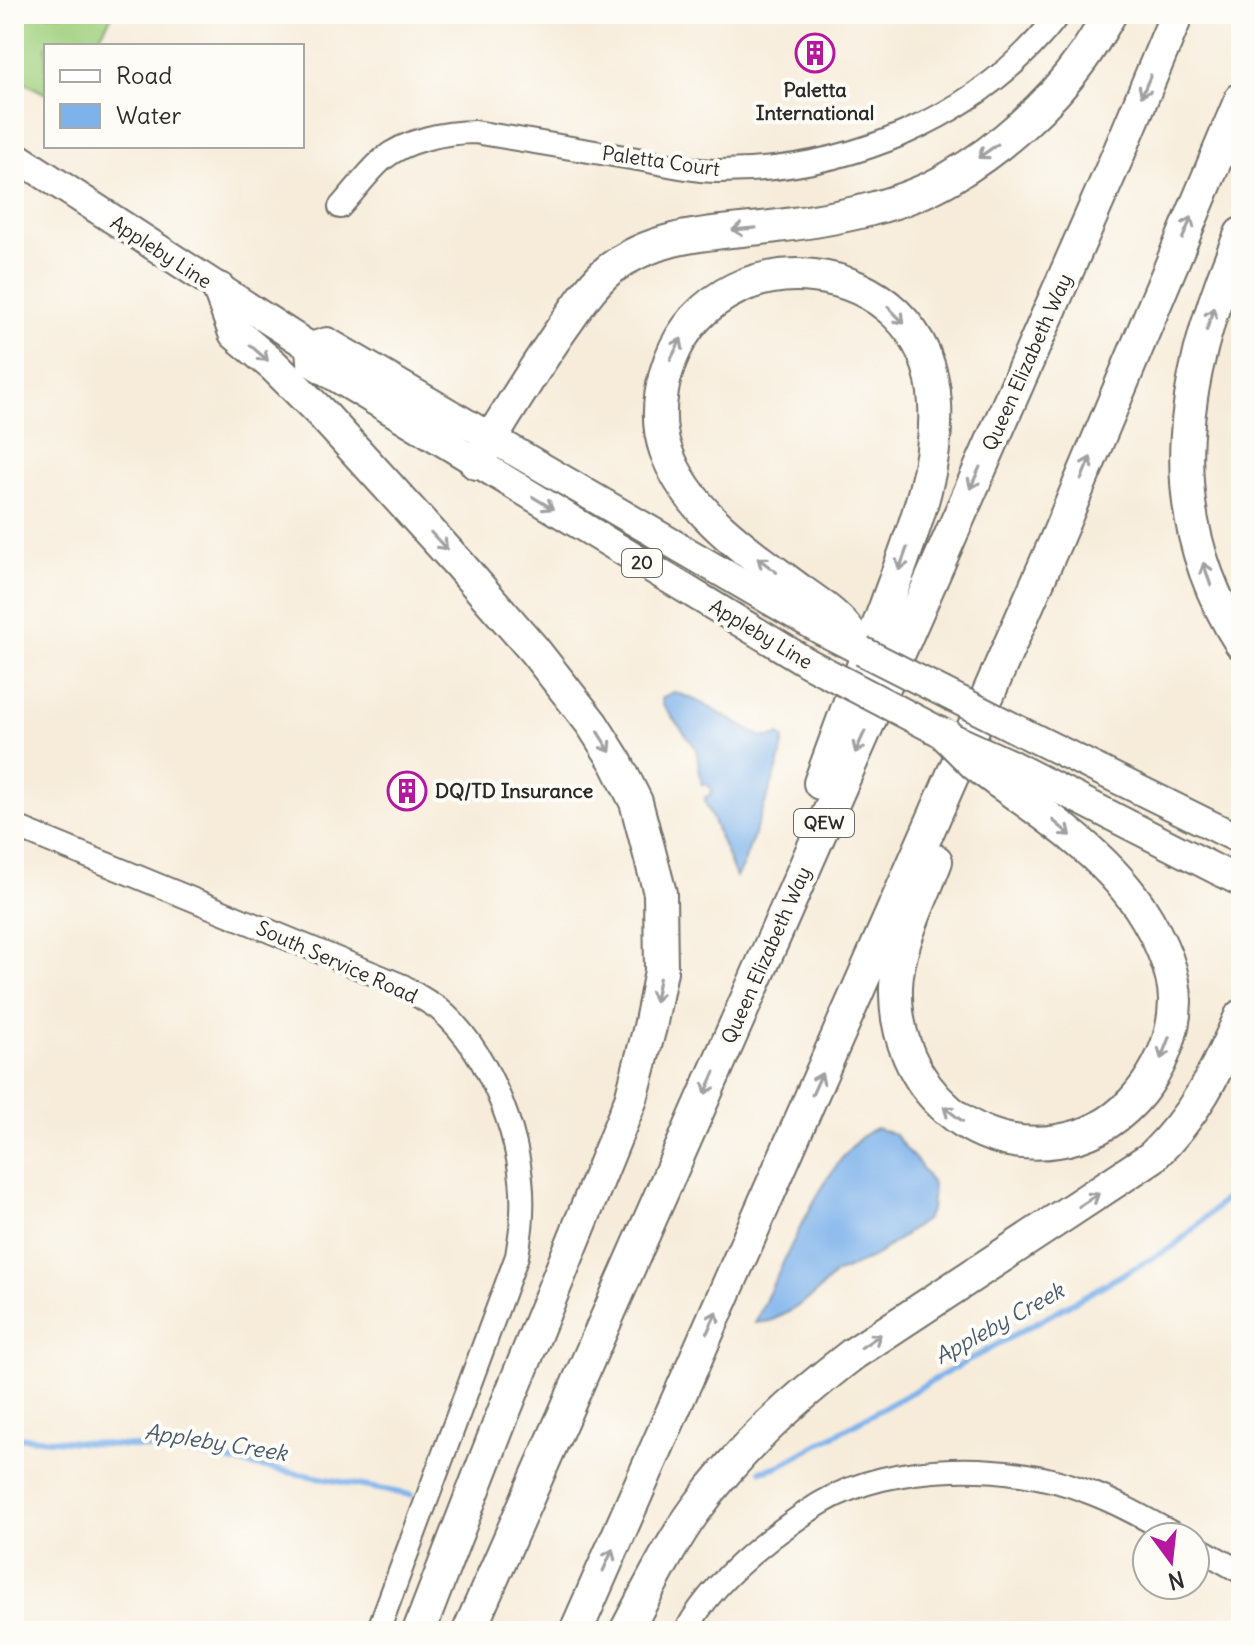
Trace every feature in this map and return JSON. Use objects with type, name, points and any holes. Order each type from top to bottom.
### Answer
[{"type":"highway","points":[[483,451],[584,297],[610,270],[641,251],[668,240],[695,233],[778,226],[847,214],[918,193],[951,177],[1003,140],[1046,100],[1080,61],[1110,14]]},
{"type":"highway","name":"Queen Elizabeth Way","points":[[469,1631],[1118,155],[1177,14]]},
{"type":"highway","points":[[576,1631],[1056,540],[1241,99]]},
{"type":"highway","points":[[1241,234],[1225,270],[1194,370],[1187,415],[1185,467],[1189,506],[1209,582],[1223,615],[1241,643]]},
{"type":"highway","points":[[786,910],[806,822],[912,534],[928,478],[935,405],[931,369],[922,348],[898,314],[883,301],[850,285],[817,276],[784,274],[752,282],[723,296],[696,317],[670,360],[660,407],[666,450],[683,486],[708,516],[825,621],[841,622],[862,651]]},
{"type":"highway","points":[[219,289],[235,333],[274,366],[324,416],[534,650],[592,724],[636,802],[660,893],[661,971],[631,1099],[419,1631]]},
{"type":"highway","points":[[946,735],[975,764],[1004,772],[1125,888],[1151,926],[1171,976],[1175,1000],[1170,1034],[1159,1063],[1143,1090],[1124,1110],[1082,1135],[1057,1141],[1032,1141],[998,1135],[965,1123],[930,1094],[917,1076],[908,1056],[896,1010],[900,958],[1056,540]]},
{"type":"highway","points":[[626,1631],[696,1510],[752,1441],[808,1388],[853,1354],[1152,1157],[1178,1131],[1200,1102],[1241,1016]]},
{"type":"main road","name":"Appleby Line","points":[[14,155],[310,347],[327,342],[483,451],[808,663],[946,735]]},
{"type":"main road","name":"Appleby Line","points":[[483,451],[825,621]]},
{"type":"main road","points":[[862,651],[1241,840]]},
{"type":"main road","points":[[1004,772],[1241,882]]},
{"type":"street","name":"Paletta Court","points":[[340,207],[385,158],[408,146],[455,132],[475,132],[713,172],[782,168],[848,154],[908,132],[969,100],[1040,39],[1059,14]]},
{"type":"street","name":"South Service Road","points":[[14,826],[403,986],[439,1010],[468,1043],[493,1082],[514,1142],[521,1181],[523,1212],[517,1256],[378,1631]]},
{"type":"street","points":[[686,1631],[717,1587],[751,1554],[822,1502],[866,1484],[928,1471],[1008,1471],[1084,1490],[1149,1521]]},
{"type":"street","points":[[1211,1555],[1241,1572]]},
{"type":"green space","points":[[14,14],[113,14],[95,44],[44,44],[44,93],[14,77]]},
{"type":"water","points":[[673,692],[705,705],[757,735],[779,735],[784,739],[779,764],[736,877],[705,801],[711,788],[702,785],[696,748],[663,705],[662,698]]},
{"type":"water","points":[[876,1128],[894,1134],[933,1185],[931,1209],[925,1220],[872,1258],[835,1274],[813,1296],[787,1313],[770,1321],[755,1323],[823,1186],[858,1140]]},
{"type":"waterway","name":"Appleby Creek","points":[[761,1471],[779,1466],[1174,1246],[1241,1185]]},
{"type":"waterway","name":"Appleby Creek","points":[[14,1437],[166,1449],[411,1495]]},
{"type":"place","name":"Paletta International","points":[[815,53]]},
{"type":"place","name":"DQ/TD Insurance","points":[[407,791]]}]
